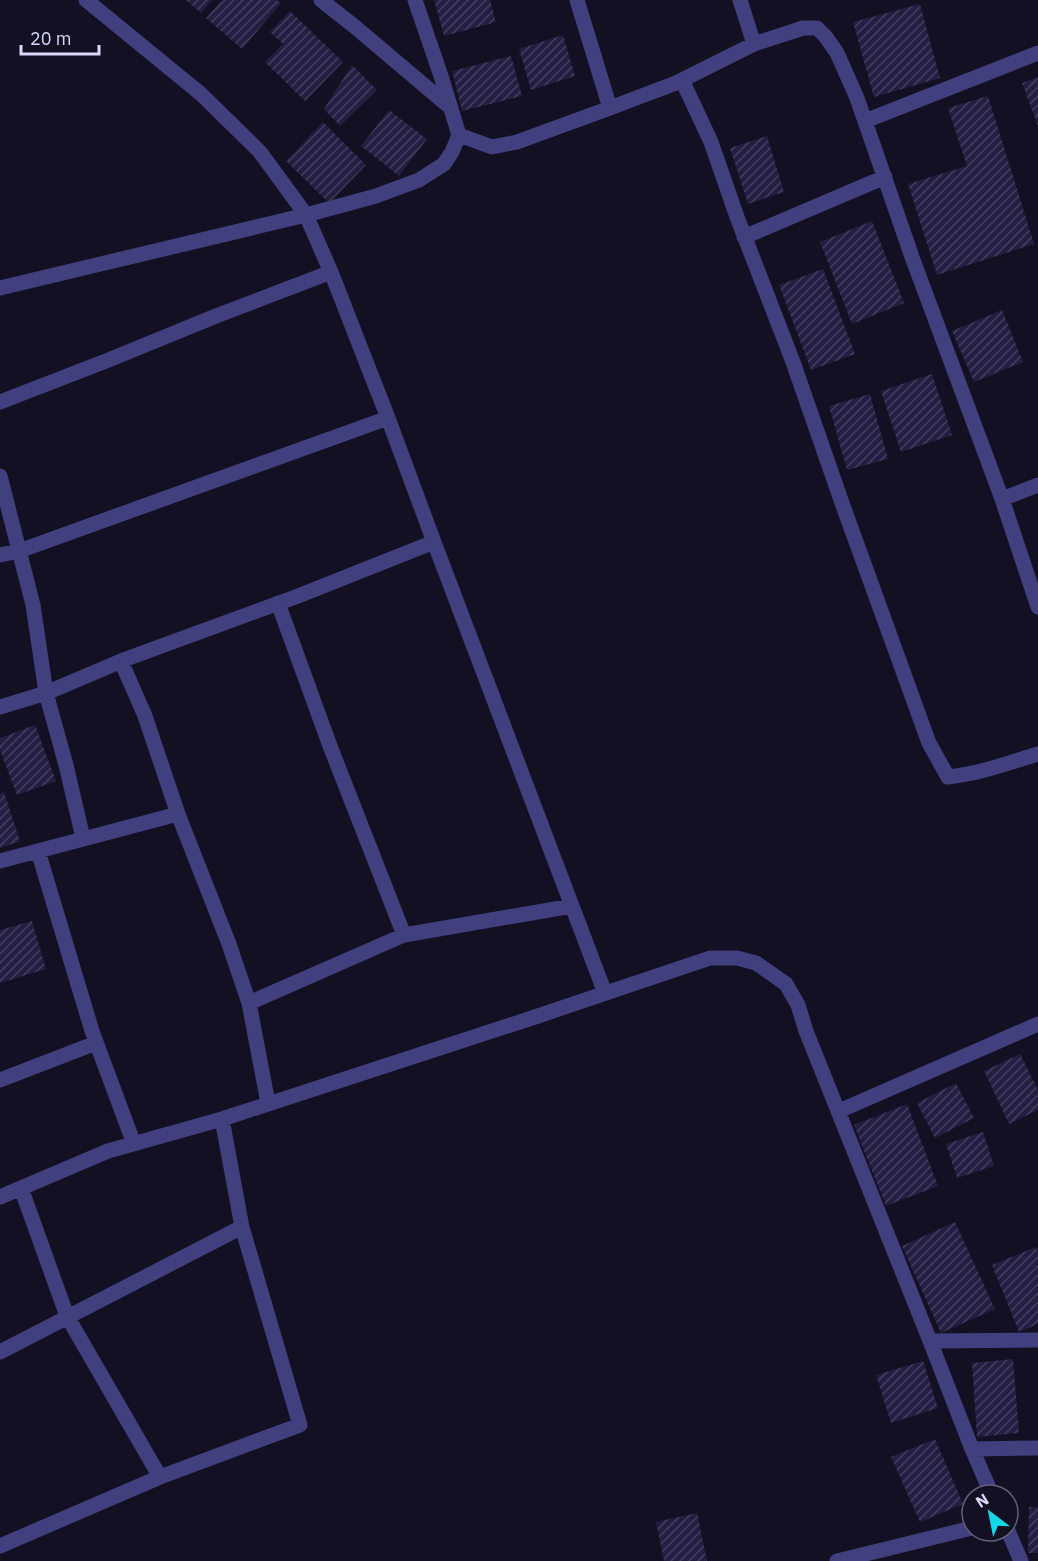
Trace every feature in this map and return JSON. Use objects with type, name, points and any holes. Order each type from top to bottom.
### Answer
[{"type":"street","points":[[86,0],[201,94],[260,152],[306,215],[331,272],[388,418],[604,993]]},
{"type":"street","points":[[321,0],[451,108]]},
{"type":"street","points":[[0,288],[306,215],[376,196],[419,180],[444,164],[459,135],[415,0]]},
{"type":"street","points":[[577,0],[610,108]]},
{"type":"street","points":[[740,0],[754,44]]},
{"type":"street","points":[[459,135],[492,147],[516,142],[682,80],[754,44],[803,28],[817,28],[837,53],[865,121],[932,311],[1002,498],[1038,607]]},
{"type":"street","points":[[865,121],[1038,53]]},
{"type":"street","points":[[682,80],[711,142],[744,237],[793,362],[929,743],[948,777],[992,769],[1038,754]]},
{"type":"street","points":[[744,237],[885,177]]},
{"type":"street","points":[[0,402],[331,272]]},
{"type":"street","points":[[0,555],[19,551],[388,418]]},
{"type":"street","points":[[0,476],[33,605],[46,693],[83,838]]},
{"type":"street","points":[[1002,498],[1038,484]]},
{"type":"street","points":[[0,707],[46,693],[121,661],[434,542]]},
{"type":"street","points":[[278,603],[330,746],[404,935]]},
{"type":"street","points":[[121,661],[145,716],[178,814],[229,944],[249,1003],[268,1103]]},
{"type":"street","points":[[0,861],[178,814]]},
{"type":"street","points":[[38,851],[96,1043],[134,1144]]},
{"type":"street","points":[[249,1003],[404,935],[572,906]]},
{"type":"street","points":[[0,1197],[108,1151],[222,1119],[710,958],[737,958],[756,963],[786,984],[798,1005],[987,1483]]},
{"type":"street","points":[[838,1111],[1038,1024]]},
{"type":"street","points":[[0,1080],[96,1043]]},
{"type":"street","points":[[0,1546],[160,1477],[300,1425],[242,1227],[222,1119]]},
{"type":"street","points":[[21,1188],[67,1316],[160,1477]]},
{"type":"street","points":[[0,1352],[242,1227]]},
{"type":"street","points":[[930,1341],[1038,1340]]},
{"type":"street","points":[[972,1449],[1038,1448]]},
{"type":"street","points":[[837,1561],[960,1531]]},
{"type":"street","points":[[1014,1543],[1022,1561]]},
{"type":"building","points":[[186,0],[212,0],[201,13]]},
{"type":"building","points":[[222,0],[277,0],[281,3],[242,49],[206,18]]},
{"type":"building","points":[[434,0],[490,0],[496,22],[444,36]]},
{"type":"building","points":[[920,4],[940,78],[874,97],[853,22]]},
{"type":"building","points":[[290,11],[343,62],[305,101],[265,62],[283,44],[270,32]]},
{"type":"building","points":[[563,35],[575,76],[531,90],[519,49]]},
{"type":"building","points":[[511,56],[522,96],[462,111],[452,71]]},
{"type":"building","points":[[352,65],[377,90],[340,126],[324,109]]},
{"type":"building","points":[[1038,77],[1038,126],[1022,83]]},
{"type":"building","points":[[988,96],[1034,244],[937,275],[908,184],[967,166],[948,108]]},
{"type":"building","points":[[389,110],[427,139],[399,176],[361,146]]},
{"type":"building","points":[[323,122],[366,165],[329,203],[286,161]]},
{"type":"building","points":[[767,136],[784,192],[748,204],[730,148]]},
{"type":"building","points":[[872,221],[904,303],[852,324],[820,242]]},
{"type":"building","points":[[823,269],[855,354],[811,370],[779,285]]},
{"type":"building","points":[[1002,310],[1023,362],[974,382],[952,331]]},
{"type":"building","points":[[932,374],[952,435],[901,452],[881,391]]},
{"type":"building","points":[[870,394],[888,459],[847,470],[829,406]]},
{"type":"building","points":[[35,725],[56,781],[17,795],[0,750],[0,738]]},
{"type":"building","points":[[4,792],[20,841],[0,848],[0,794]]},
{"type":"building","points":[[32,921],[46,969],[0,983],[0,930]]},
{"type":"building","points":[[1020,1054],[1038,1090],[1038,1110],[1009,1124],[984,1071]]},
{"type":"building","points":[[956,1083],[974,1118],[935,1138],[917,1103]]},
{"type":"building","points":[[907,1104],[938,1186],[886,1206],[854,1125]]},
{"type":"building","points":[[983,1132],[994,1166],[957,1178],[946,1144]]},
{"type":"building","points":[[955,1222],[995,1309],[941,1333],[902,1246]]},
{"type":"building","points":[[1036,1247],[1038,1251],[1038,1324],[1019,1332],[992,1265]]},
{"type":"building","points":[[1013,1359],[1019,1433],[977,1437],[972,1363]]},
{"type":"building","points":[[923,1361],[938,1408],[891,1423],[876,1375]]},
{"type":"building","points":[[935,1439],[960,1497],[960,1505],[920,1522],[891,1457]]},
{"type":"building","points":[[1029,1507],[1038,1507],[1038,1553],[1028,1553]]},
{"type":"building","points":[[697,1513],[707,1561],[664,1561],[656,1522]]}]
